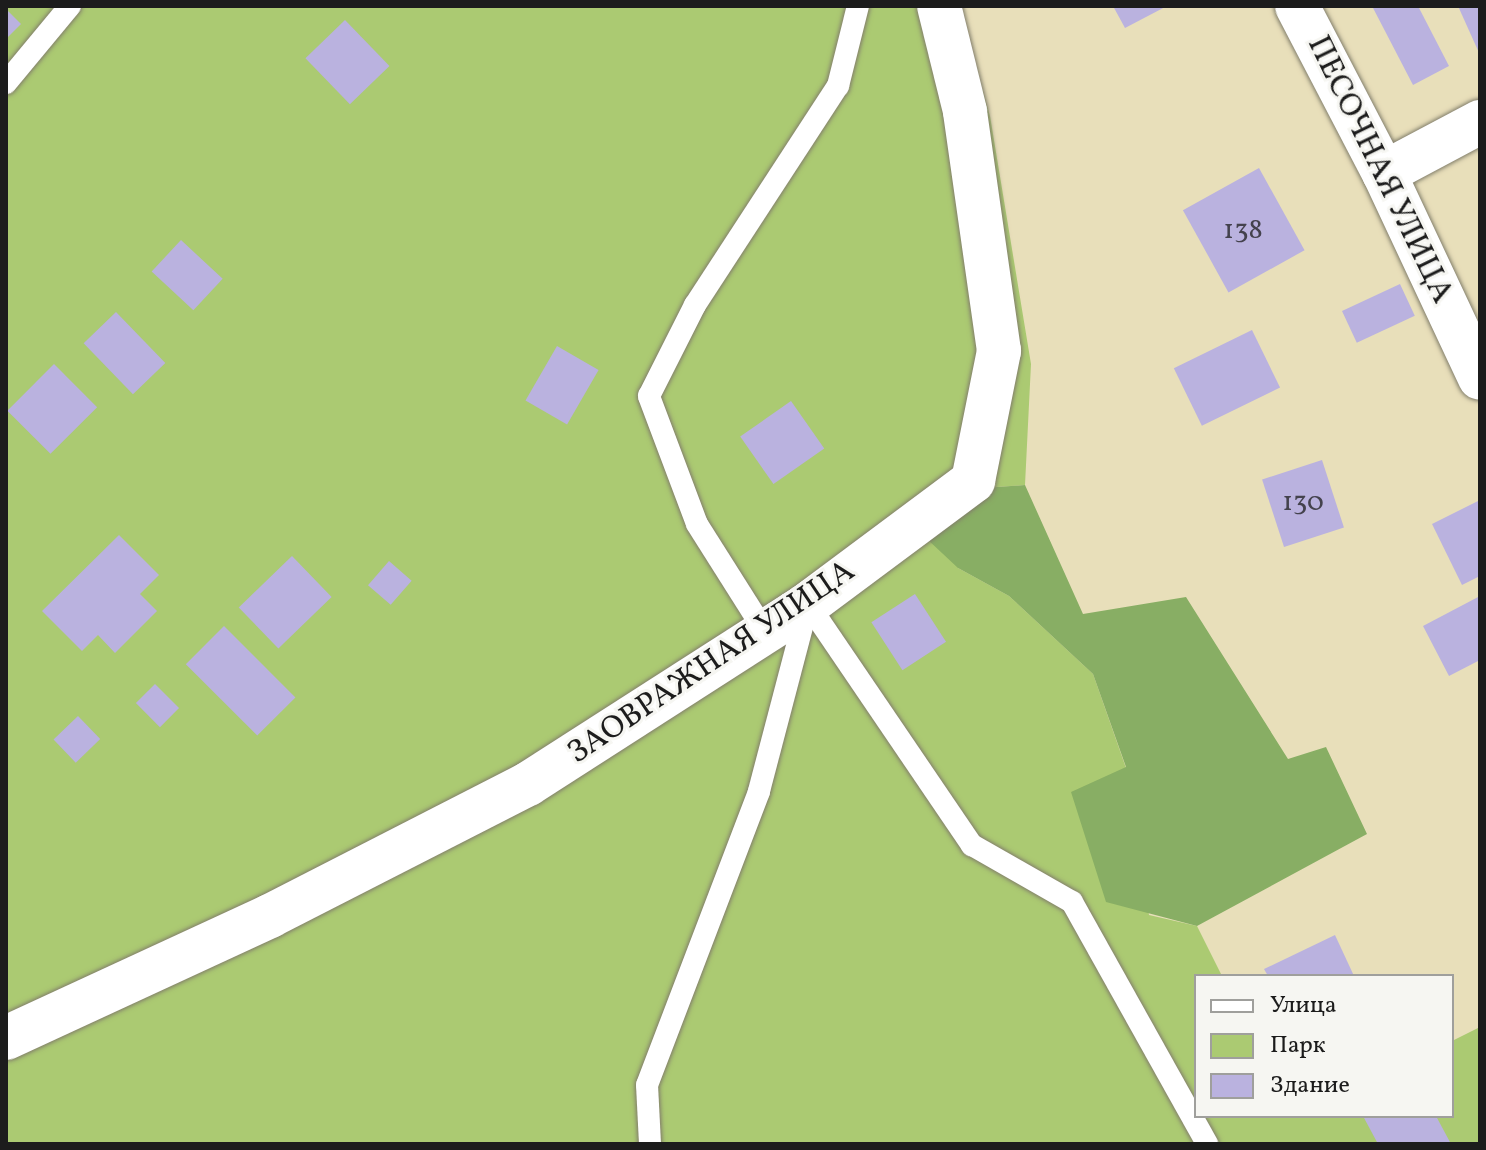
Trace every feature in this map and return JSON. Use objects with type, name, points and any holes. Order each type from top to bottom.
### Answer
[{"type":"street","name":"ЗАОВРАЖНАЯ УЛИЦА","points":[[6,1038],[270,916],[528,784],[672,696],[764,630],[808,604],[973,481],[999,351],[965,111],[939,6]]},
{"type":"street","name":"ПЕСОЧНАЯ УЛИЦА","points":[[1297,6],[1384,173],[1480,378]]},
{"type":"street","points":[[1384,173],[1480,122]]},
{"type":"lane","points":[[6,83],[70,6]]},
{"type":"lane","points":[[764,630],[697,524],[649,396],[695,305],[838,86],[858,6]]},
{"type":"lane","points":[[650,1144],[647,1085],[759,791],[808,604]]},
{"type":"lane","points":[[808,604],[972,845],[1072,902],[1207,1144]]},
{"type":"green space","points":[[6,6],[959,6],[990,116],[1031,364],[1025,485],[983,488],[958,568],[1009,596],[1093,674],[1126,768],[1149,915],[1197,926],[1221,974],[1194,974],[1194,1118],[1454,1118],[1454,1040],[1480,1027],[1480,1144],[6,1144]]},
{"type":"green space","points":[[1025,485],[1083,614],[1186,597],[1288,759],[1326,747],[1367,834],[1197,926],[1106,902],[1071,792],[1126,767],[1093,674],[1009,596],[958,568],[927,539],[983,488]]},
{"type":"building","points":[[1113,6],[1167,6],[1125,28]]},
{"type":"building","points":[[1372,6],[1418,6],[1449,66],[1413,85]]},
{"type":"building","points":[[1458,6],[1480,6],[1480,55]]},
{"type":"building","points":[[6,9],[21,24],[6,39]]},
{"type":"building","points":[[345,20],[389,66],[350,104],[305,58]]},
{"type":"building","points":[[1259,168],[1305,250],[1228,292],[1183,210]]},
{"type":"building","points":[[181,240],[223,279],[193,310],[152,271]]},
{"type":"building","points":[[1400,284],[1415,316],[1357,343],[1342,311]]},
{"type":"building","points":[[116,312],[165,363],[133,394],[84,343]]},
{"type":"building","points":[[1252,330],[1280,388],[1202,426],[1174,368]]},
{"type":"building","points":[[557,346],[599,370],[567,425],[526,401]]},
{"type":"building","points":[[54,364],[97,407],[50,454],[7,411]]},
{"type":"building","points":[[791,401],[824,449],[773,484],[740,437]]},
{"type":"building","points":[[1322,460],[1344,528],[1284,547],[1262,479]]},
{"type":"building","points":[[1480,500],[1480,576],[1462,585],[1432,524]]},
{"type":"building","points":[[119,535],[159,575],[140,594],[157,611],[115,653],[98,635],[82,651],[42,611]]},
{"type":"building","points":[[292,556],[332,597],[278,648],[239,607]]},
{"type":"building","points":[[389,561],[412,581],[391,605],[368,585]]},
{"type":"building","points":[[915,594],[946,642],[902,670],[871,622]]},
{"type":"building","points":[[1480,596],[1480,660],[1449,676],[1423,626]]},
{"type":"building","points":[[224,626],[295,697],[257,736],[186,664]]},
{"type":"building","points":[[155,684],[179,708],[160,727],[136,703]]},
{"type":"building","points":[[78,716],[100,739],[76,763],[54,740]]},
{"type":"building","points":[[1335,935],[1353,974],[1267,974],[1264,969]]},
{"type":"building","points":[[1364,1118],[1437,1118],[1451,1144],[1378,1144]]}]
